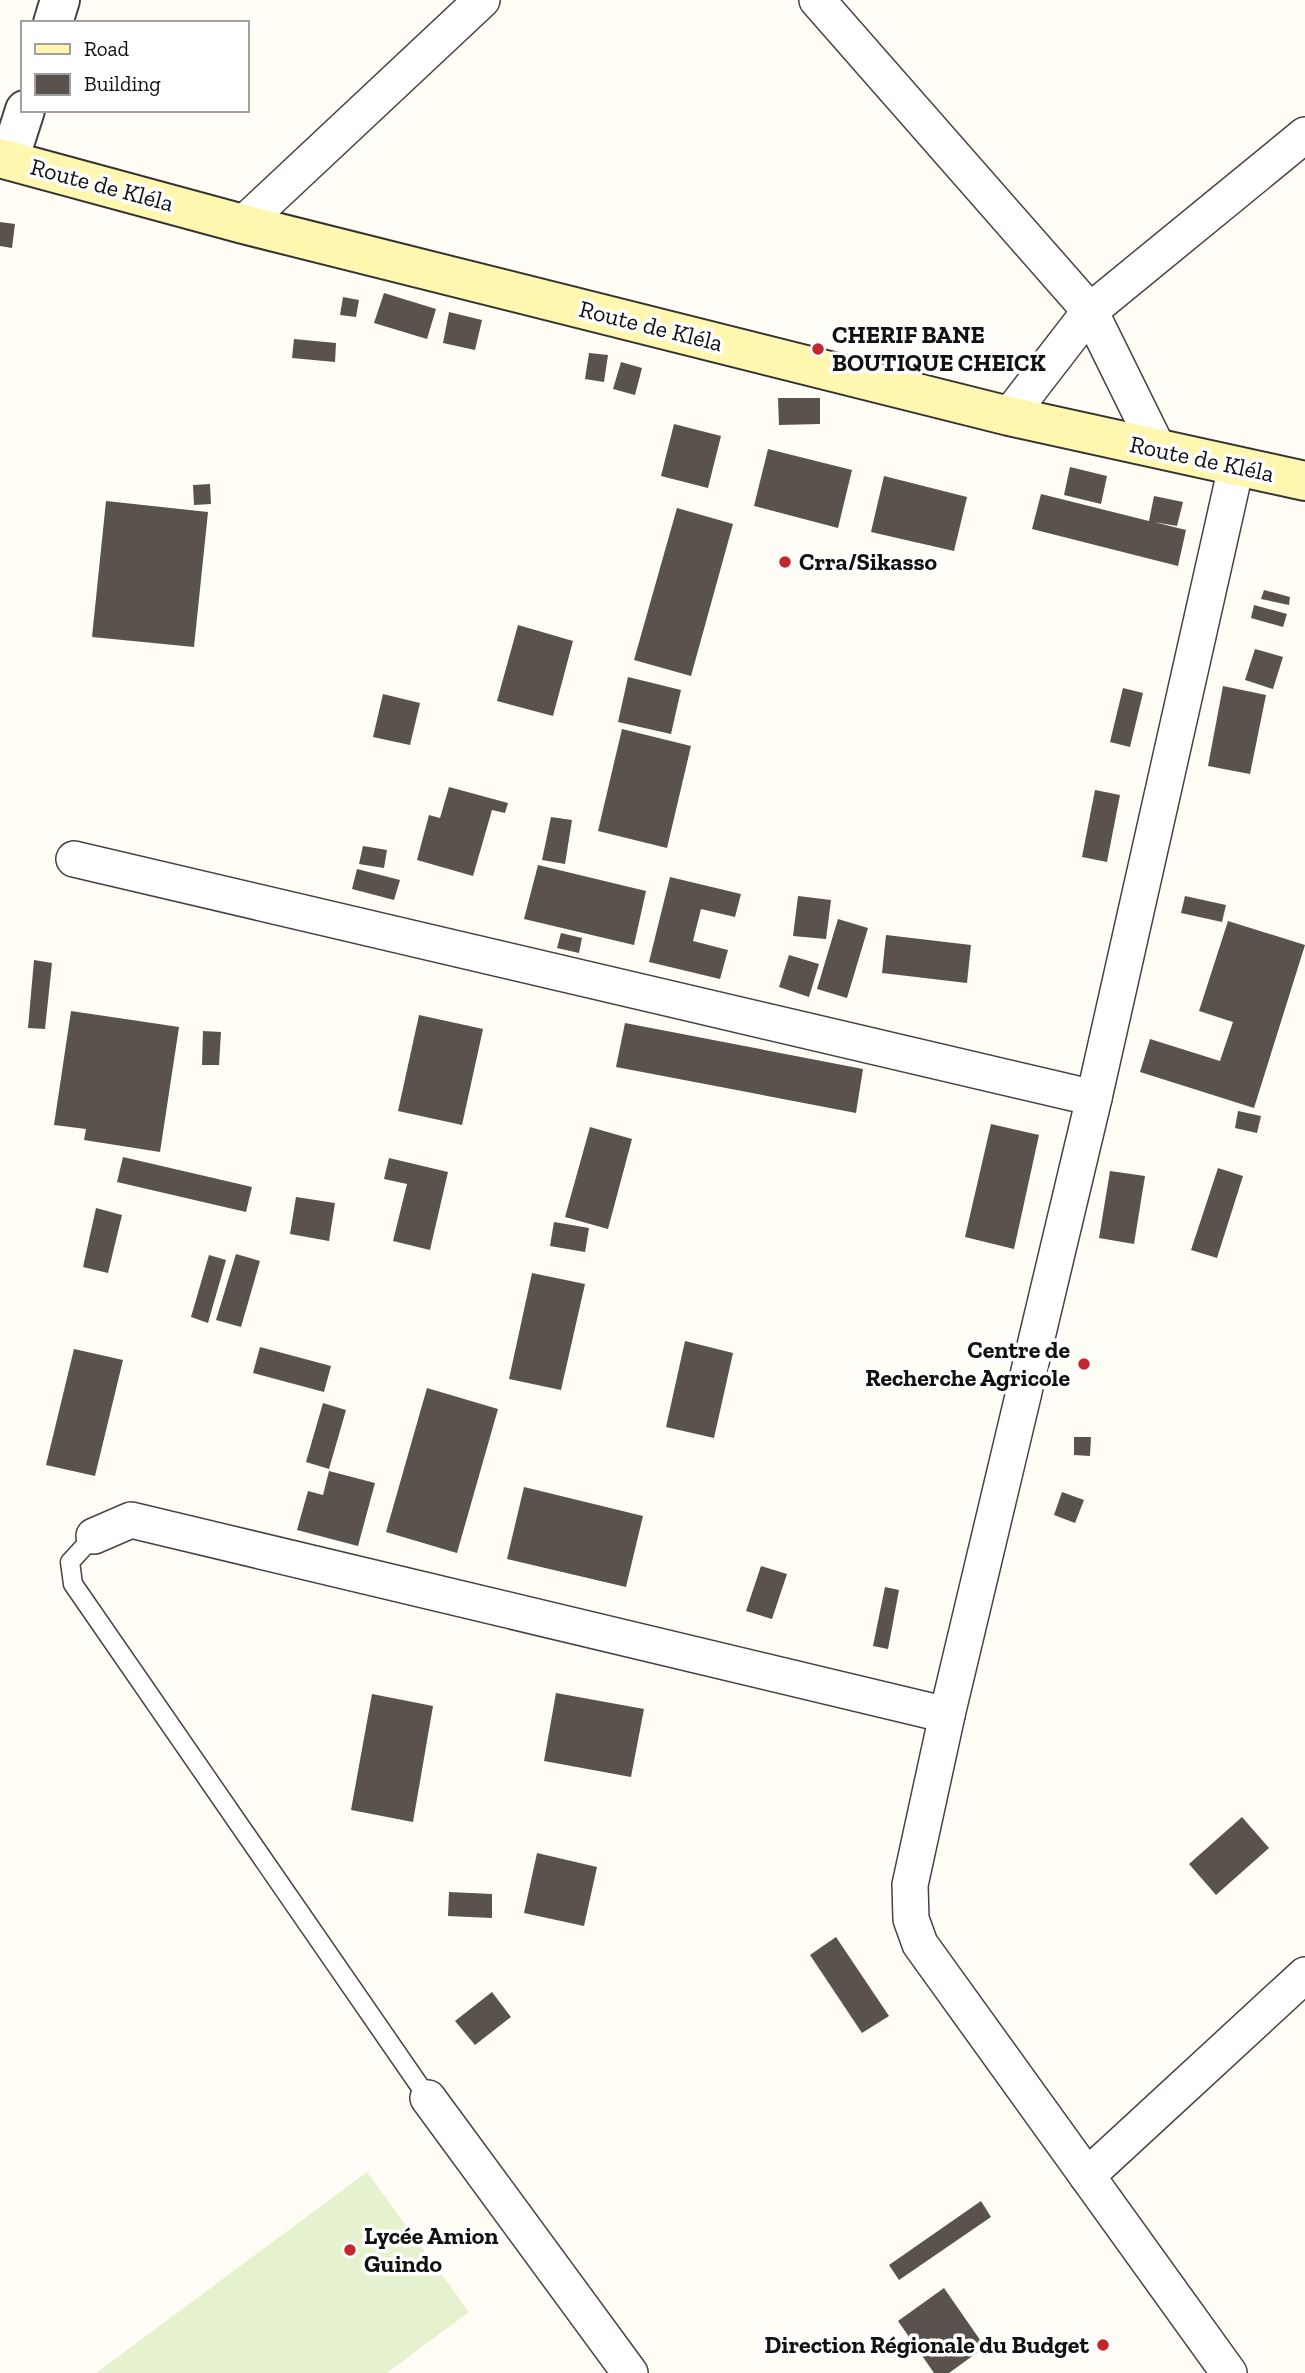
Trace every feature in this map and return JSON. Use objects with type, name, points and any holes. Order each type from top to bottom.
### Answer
[{"type":"main road","name":"Route de Kléla","points":[[4,159],[243,224],[1009,416],[1305,481]]},
{"type":"street","points":[[54,21],[60,0]]},
{"type":"street","points":[[243,224],[482,0]]},
{"type":"street","points":[[817,0],[1090,311],[1158,449]]},
{"type":"street","points":[[4,159],[24,112]]},
{"type":"street","points":[[1009,416],[1090,311],[1305,135]]},
{"type":"street","points":[[1229,2373],[920,1944],[911,1919],[910,1885],[947,1716],[1094,1098],[1237,467]]},
{"type":"street","points":[[74,859],[1094,1098]]},
{"type":"street","points":[[94,1536],[131,1520],[947,1716]]},
{"type":"street","points":[[1087,2176],[1305,1975]]},
{"type":"street","points":[[428,2098],[630,2373]]},
{"type":"lane","points":[[94,1536],[70,1562],[74,1584],[428,2098]]},
{"type":"green space","name":"Lycée Amion Guindo","points":[[367,2172],[469,2312],[387,2373],[96,2373]]},
{"type":"building","points":[[0,222],[15,224],[12,248],[0,246]]},
{"type":"building","points":[[384,293],[436,309],[427,339],[374,323]]},
{"type":"building","points":[[343,297],[359,300],[356,317],[340,315]]},
{"type":"building","points":[[449,312],[482,320],[475,350],[443,343]]},
{"type":"building","points":[[294,339],[336,343],[335,362],[292,358]]},
{"type":"building","points":[[589,353],[608,355],[604,382],[585,379]]},
{"type":"building","points":[[621,362],[642,368],[635,395],[613,389]]},
{"type":"building","points":[[778,398],[820,398],[820,424],[779,425]]},
{"type":"building","points":[[674,424],[721,436],[708,488],[661,476]]},
{"type":"building","points":[[768,449],[852,470],[838,528],[754,506]]},
{"type":"building","points":[[1070,467],[1107,476],[1101,504],[1064,495]]},
{"type":"building","points":[[884,476],[967,497],[954,551],[871,532]]},
{"type":"building","points":[[210,484],[211,504],[194,505],[193,485]]},
{"type":"building","points":[[1041,494],[1149,521],[1154,496],[1183,502],[1177,526],[1154,522],[1186,530],[1178,566],[1032,529]]},
{"type":"building","points":[[106,501],[208,512],[194,647],[92,637]]},
{"type":"building","points":[[677,508],[733,524],[691,676],[634,660]]},
{"type":"building","points":[[1264,590],[1290,597],[1289,605],[1261,599]]},
{"type":"building","points":[[1254,605],[1287,614],[1283,627],[1251,618]]},
{"type":"building","points":[[518,625],[573,641],[553,716],[497,701]]},
{"type":"building","points":[[1255,649],[1283,657],[1273,689],[1245,680]]},
{"type":"building","points":[[628,677],[681,690],[671,734],[618,722]]},
{"type":"building","points":[[1223,686],[1266,695],[1250,774],[1208,766]]},
{"type":"building","points":[[1123,688],[1143,693],[1130,747],[1110,742]]},
{"type":"building","points":[[383,694],[420,703],[410,745],[373,737]]},
{"type":"building","points":[[622,729],[691,746],[667,848],[598,831]]},
{"type":"building","points":[[449,787],[508,803],[505,813],[492,810],[473,876],[417,860],[429,815],[440,818]]},
{"type":"building","points":[[1095,790],[1120,795],[1107,862],[1082,857]]},
{"type":"building","points":[[551,817],[572,820],[565,864],[542,860]]},
{"type":"building","points":[[363,846],[387,850],[384,868],[359,864]]},
{"type":"building","points":[[538,865],[646,891],[634,945],[524,919]]},
{"type":"building","points":[[357,869],[400,880],[394,900],[352,889]]},
{"type":"building","points":[[670,877],[741,894],[735,917],[701,909],[693,941],[728,950],[720,979],[649,962]]},
{"type":"building","points":[[798,896],[831,900],[826,939],[793,936]]},
{"type":"building","points":[[1185,896],[1226,905],[1222,922],[1181,913]]},
{"type":"building","points":[[838,919],[868,928],[847,998],[817,989]]},
{"type":"building","points":[[1228,921],[1305,945],[1254,1108],[1140,1072],[1150,1039],[1220,1061],[1233,1022],[1199,1011]]},
{"type":"building","points":[[561,933],[582,938],[579,953],[557,948]]},
{"type":"building","points":[[886,935],[971,945],[967,983],[882,973]]},
{"type":"building","points":[[789,955],[819,964],[809,997],[779,987]]},
{"type":"building","points":[[34,960],[52,963],[45,1029],[28,1028]]},
{"type":"building","points":[[71,1011],[179,1027],[160,1152],[84,1140],[86,1129],[54,1125]]},
{"type":"building","points":[[419,1015],[483,1029],[462,1125],[398,1111]]},
{"type":"building","points":[[625,1023],[863,1069],[856,1113],[616,1067]]},
{"type":"building","points":[[203,1031],[221,1032],[219,1065],[202,1065]]},
{"type":"building","points":[[1238,1111],[1261,1116],[1257,1133],[1235,1128]]},
{"type":"building","points":[[991,1124],[1039,1135],[1014,1249],[965,1237]]},
{"type":"building","points":[[590,1127],[632,1139],[608,1229],[565,1217]]},
{"type":"building","points":[[123,1157],[252,1187],[246,1212],[117,1182]]},
{"type":"building","points":[[389,1158],[448,1172],[430,1250],[393,1241],[407,1184],[384,1179]]},
{"type":"building","points":[[1218,1168],[1243,1176],[1217,1258],[1191,1250]]},
{"type":"building","points":[[1110,1171],[1145,1176],[1134,1244],[1099,1238]]},
{"type":"building","points":[[296,1197],[335,1203],[329,1241],[290,1234]]},
{"type":"building","points":[[96,1208],[122,1215],[108,1273],[83,1267]]},
{"type":"building","points":[[554,1222],[589,1228],[585,1252],[550,1246]]},
{"type":"building","points":[[236,1254],[260,1261],[241,1327],[216,1320]]},
{"type":"building","points":[[209,1255],[226,1260],[208,1323],[191,1317]]},
{"type":"building","points":[[532,1273],[585,1284],[561,1390],[509,1379]]},
{"type":"building","points":[[685,1341],[733,1353],[714,1438],[666,1427]]},
{"type":"building","points":[[260,1347],[331,1366],[324,1392],[253,1373]]},
{"type":"building","points":[[74,1349],[123,1360],[95,1476],[46,1465]]},
{"type":"building","points":[[427,1388],[498,1409],[457,1553],[386,1532]]},
{"type":"building","points":[[323,1403],[346,1410],[329,1469],[306,1462]]},
{"type":"building","points":[[1074,1437],[1091,1437],[1090,1456],[1074,1455]]},
{"type":"building","points":[[329,1471],[375,1483],[358,1546],[297,1530],[308,1491],[323,1495]]},
{"type":"building","points":[[524,1487],[643,1516],[626,1587],[507,1559]]},
{"type":"building","points":[[1062,1492],[1084,1500],[1075,1523],[1054,1515]]},
{"type":"building","points":[[761,1566],[787,1574],[772,1619],[746,1611]]},
{"type":"building","points":[[885,1587],[899,1590],[888,1649],[873,1646]]},
{"type":"building","points":[[556,1693],[644,1709],[631,1777],[544,1761]]},
{"type":"building","points":[[372,1694],[433,1706],[413,1822],[351,1810]]},
{"type":"building","points":[[1242,1817],[1269,1848],[1216,1895],[1189,1864]]},
{"type":"building","points":[[537,1853],[597,1867],[584,1926],[524,1913]]},
{"type":"building","points":[[449,1892],[492,1894],[492,1918],[448,1916]]},
{"type":"building","points":[[836,1937],[889,2016],[862,2033],[810,1955]]},
{"type":"building","points":[[492,1992],[511,2017],[475,2045],[455,2021]]},
{"type":"building","points":[[981,2201],[991,2217],[899,2280],[889,2265]]},
{"type":"building","points":[[944,2288],[985,2347],[949,2373],[934,2373],[898,2321]]},
{"type":"place","name":"CHERIF BANE BOUTIQUE CHEICK","points":[[818,349]]},
{"type":"place","name":"Crra/Sikasso","points":[[785,562]]},
{"type":"place","name":"Centre de Recherche Agricole","points":[[1084,1364]]},
{"type":"place","name":"Lycée Amion Guindo","points":[[350,2250]]},
{"type":"place","name":"Direction Régionale du Budget","points":[[1103,2345]]}]
